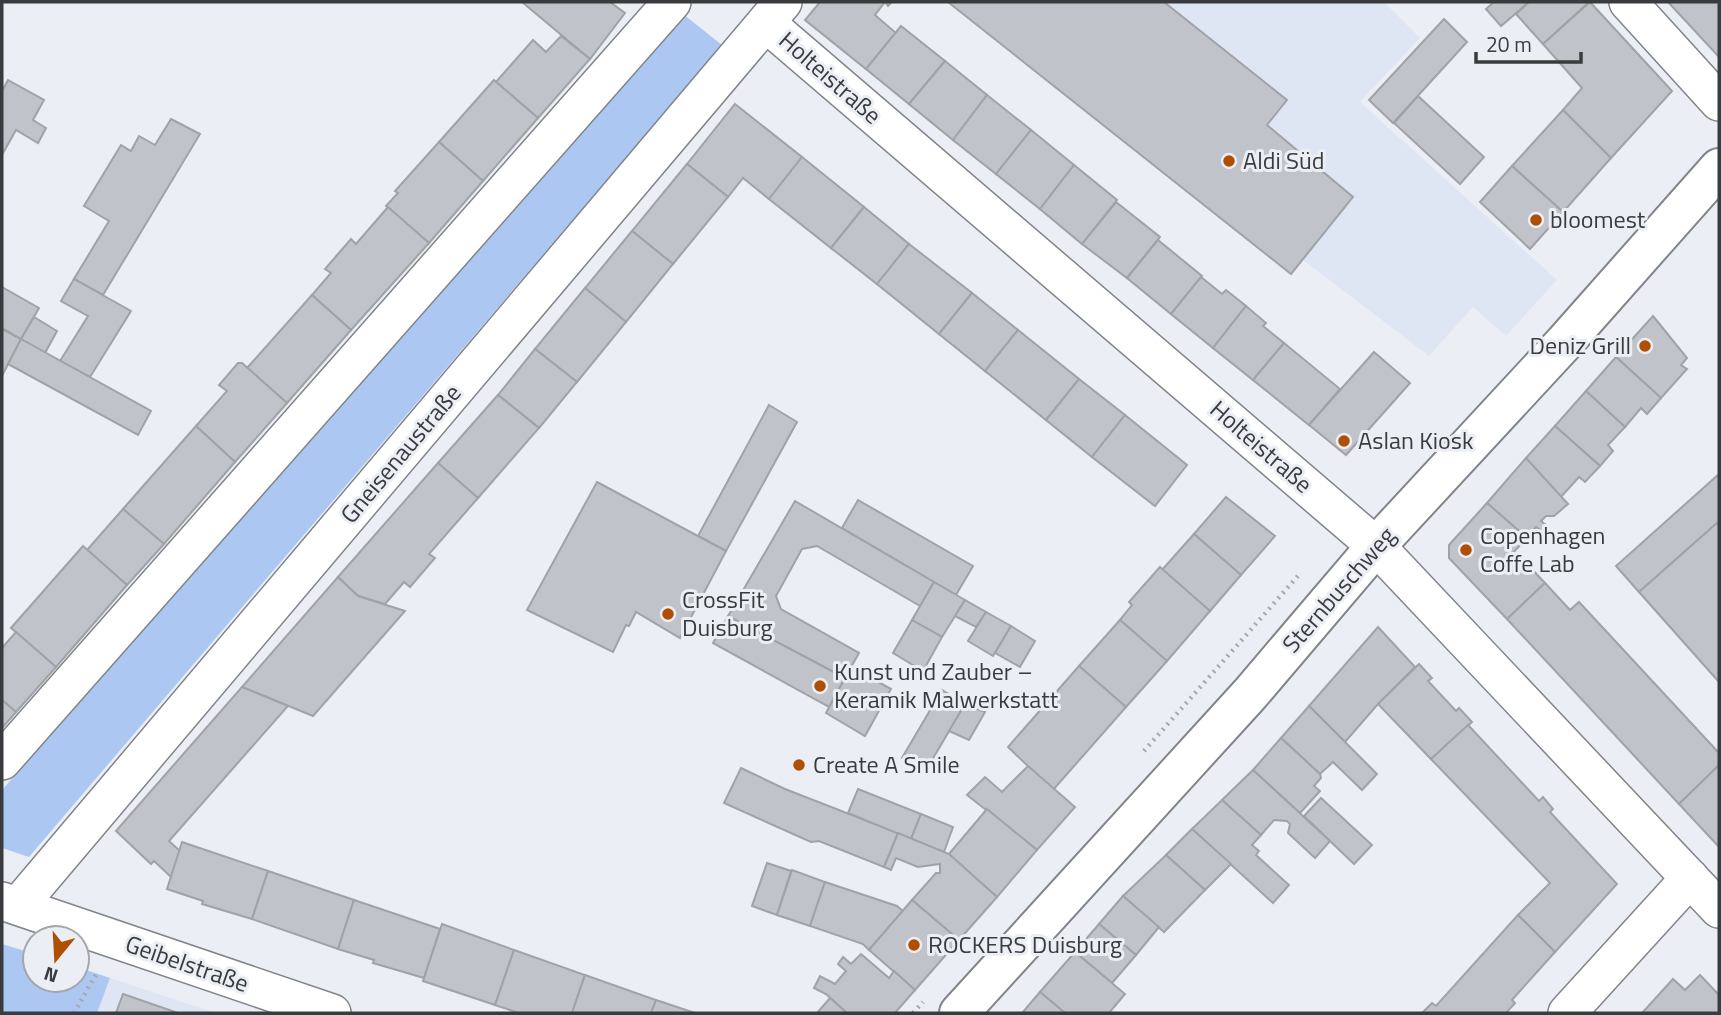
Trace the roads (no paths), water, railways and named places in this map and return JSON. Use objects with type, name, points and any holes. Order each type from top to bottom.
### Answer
[{"type":"main road","name":"Sternbuschweg","points":[[959,1013],[1250,694],[1376,546],[1564,343],[1719,168]]},
{"type":"street","points":[[2,761],[672,2]]},
{"type":"street","points":[[1628,2],[1719,102]]},
{"type":"street","name":"Holteistraße","points":[[775,13],[1376,546],[1719,909]]},
{"type":"street","name":"Gneisenaustraße","points":[[10,904],[775,13]]},
{"type":"street","points":[[1567,1013],[1690,878]]},
{"type":"street","name":"Geibelstraße","points":[[10,904],[332,1013]]},
{"type":"place","name":"Aldi Süd","points":[[1229,161]]},
{"type":"place","name":"bloomest","points":[[1536,220]]},
{"type":"place","name":"Deniz Grill","points":[[1645,346]]},
{"type":"place","name":"Aslan Kiosk","points":[[1344,441]]},
{"type":"place","name":"Copenhagen Coffe Lab","points":[[1466,550]]},
{"type":"place","name":"CrossFit Duisburg","points":[[668,614]]},
{"type":"place","name":"Kunst und Zauber – Keramik Malwerkstatt","points":[[820,686]]},
{"type":"place","name":"Create A Smile","points":[[799,765]]},
{"type":"place","name":"ROCKERS Duisburg","points":[[914,945]]}]
